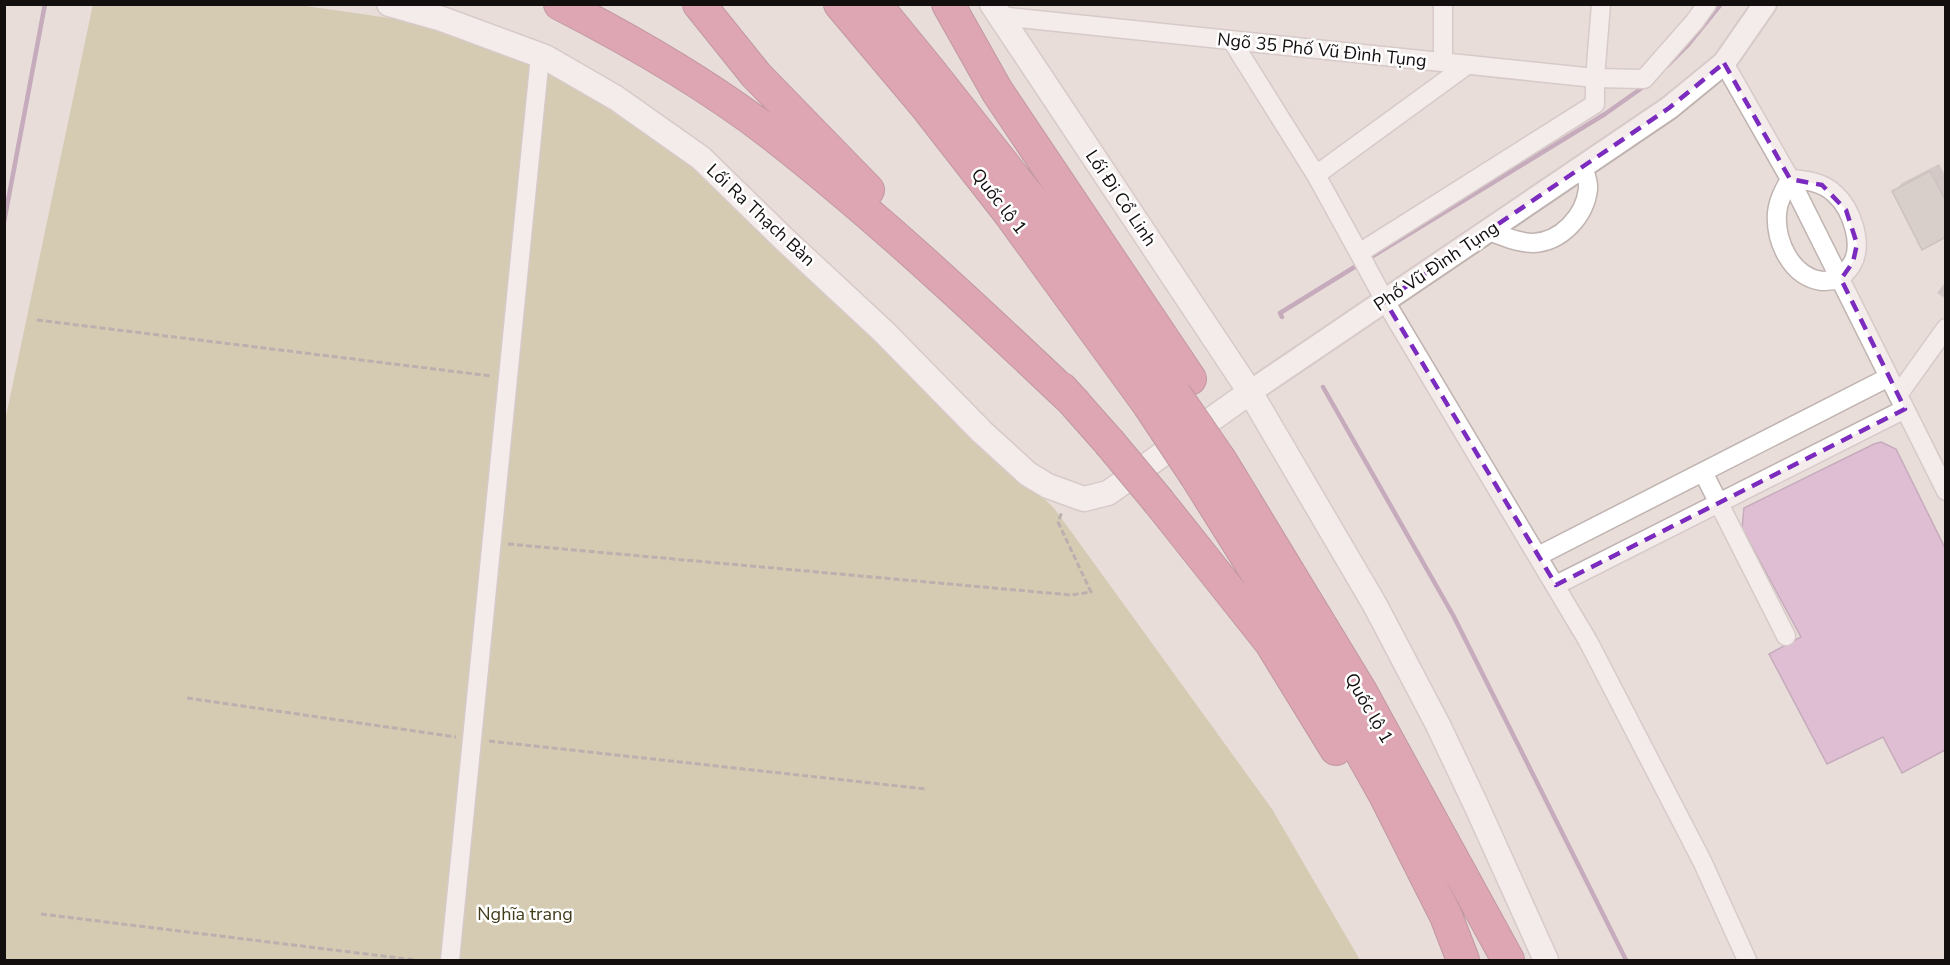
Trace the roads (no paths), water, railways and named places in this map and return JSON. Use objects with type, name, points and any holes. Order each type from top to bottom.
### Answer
[{"type":"highway","points":[[560,4],[671,66],[772,134],[943,278],[1075,403]]},
{"type":"highway","points":[[699,4],[756,75],[968,287],[1075,403],[1159,502],[1271,643],[1360,788],[1409,880],[1444,960]]},
{"type":"highway","name":"Quốc lộ 1","points":[[840,4],[925,105],[1010,214],[1172,394]]},
{"type":"highway","name":"Quốc lộ 1","points":[[875,4],[1059,235],[1172,394]]},
{"type":"highway","points":[[952,12],[1172,394],[1218,463]]},
{"type":"highway","name":"Quốc lộ 1","points":[[1218,463],[1360,690],[1508,960]]},
{"type":"highway","name":"Quốc lộ 1","points":[[1218,463],[1293,631],[1385,795],[1446,916],[1463,960]]},
{"type":"main road","name":"Lối Ra Thạch Bàn","points":[[389,4],[442,19],[540,56],[616,98],[701,158],[884,332],[982,432],[1028,474],[1048,486],[1076,496]]},
{"type":"main road","name":"Lối Đi Cổ Linh","points":[[997,12],[1250,392],[1375,605],[1438,725],[1546,960]]},
{"type":"main road","name":"Phố Vũ Đình Tụng","points":[[1076,496],[1108,493],[1250,392]]},
{"type":"street","points":[[1443,4],[1443,62]]},
{"type":"street","points":[[1359,253],[1595,104],[1601,4]]},
{"type":"street","name":"Ngõ 35 Phố Vũ Đình Tụng","points":[[997,12],[1076,24],[1232,41],[1595,78],[1644,79],[1707,4]]},
{"type":"street","name":"Phố Vũ Đình Tụng","points":[[1250,392],[1381,295],[1489,231],[1669,108],[1724,63],[1765,4]]},
{"type":"street","points":[[1232,41],[1316,175],[1381,295],[1588,641],[1702,861],[1747,960]]},
{"type":"street","points":[[450,960],[540,56]]},
{"type":"street","points":[[1724,63],[1790,179],[1946,491]]},
{"type":"street","points":[[1316,175],[1467,65]]},
{"type":"street","points":[[1489,231],[1511,239],[1533,243],[1548,240],[1565,231],[1584,206],[1589,186],[1582,167]]},
{"type":"street","points":[[1790,179],[1807,180],[1822,185],[1835,194],[1846,210],[1855,228],[1857,244],[1853,262],[1841,279],[1823,281],[1809,277],[1794,267],[1784,250],[1778,232],[1777,213],[1790,179]]},
{"type":"street","points":[[1556,585],[1719,503],[1901,402],[1946,328]]},
{"type":"street","points":[[1538,556],[1889,377]]},
{"type":"street","points":[[1703,472],[1786,636]]},
{"type":"waterway","points":[[4,222],[45,4]]},
{"type":"waterway","points":[[1667,66],[1687,46],[1721,4]]},
{"type":"waterway","points":[[1368,259],[1605,114],[1646,85]]},
{"type":"waterway","points":[[1282,317],[1280,313],[1361,263]]},
{"type":"waterway","points":[[1323,387],[1453,615],[1626,960]]},
{"type":"park label","name":"Nghĩa trang","points":[[525,914]]}]
